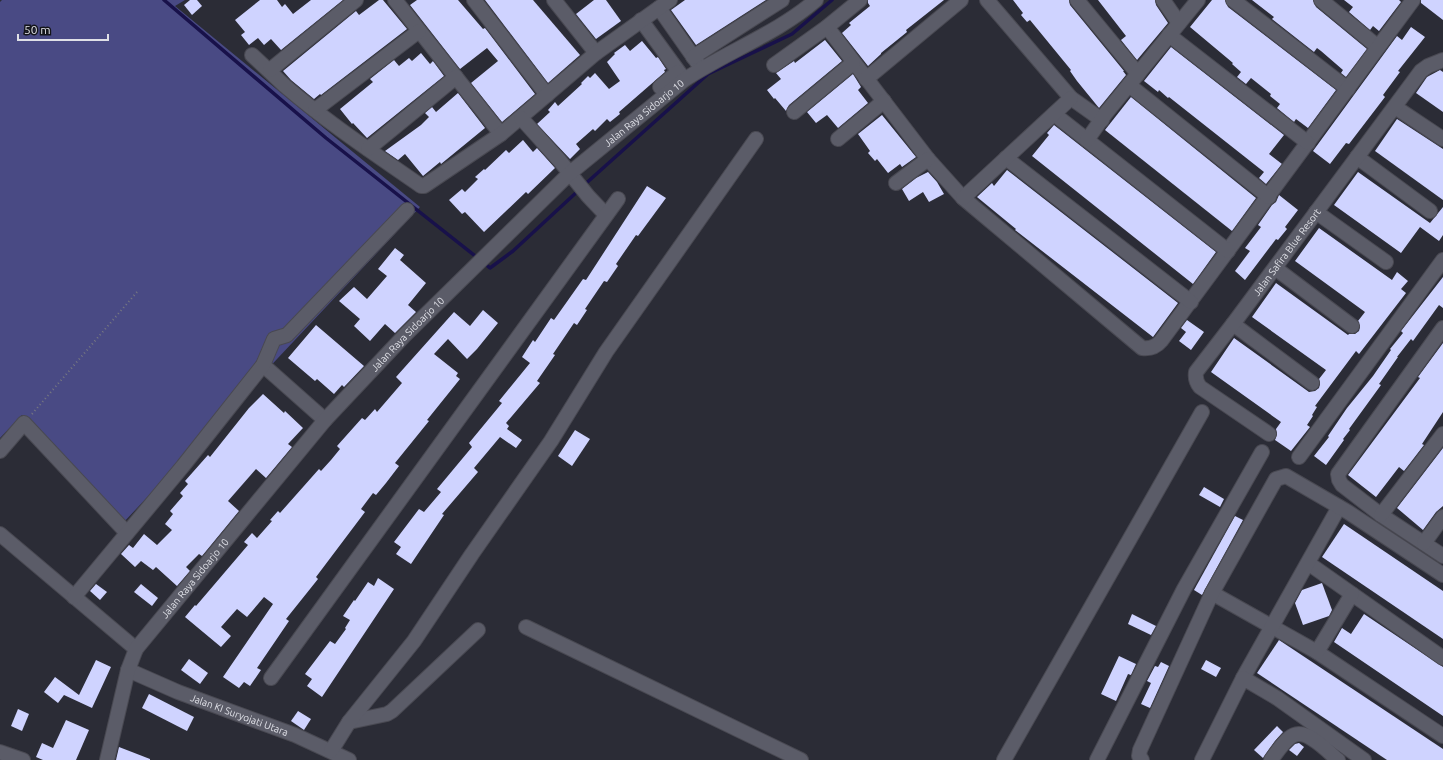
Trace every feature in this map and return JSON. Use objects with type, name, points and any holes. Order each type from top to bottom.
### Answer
[{"type":"street","points":[[270,70],[356,0]]},
{"type":"street","points":[[395,0],[502,134]]},
{"type":"street","points":[[474,0],[548,95]]},
{"type":"street","points":[[252,55],[315,110],[421,186],[424,186],[502,134],[596,53],[665,4],[697,63],[782,0]]},
{"type":"street","name":"Jalan Raya Sidoarjo 10","points":[[107,760],[128,670],[136,649],[325,420],[405,335],[474,269],[493,248],[490,239],[570,174],[697,63],[774,28],[816,0]]},
{"type":"street","points":[[774,65],[827,27],[860,0]]},
{"type":"street","points":[[866,80],[961,0]]},
{"type":"street","points":[[987,0],[1071,98],[1102,120]]},
{"type":"street","points":[[1077,0],[1138,74]]},
{"type":"street","points":[[1163,0],[1180,23]]},
{"type":"street","points":[[1087,140],[1129,85],[1198,0]]},
{"type":"street","points":[[1233,0],[1348,89]]},
{"type":"street","points":[[1321,0],[1378,47]]},
{"type":"street","points":[[827,27],[866,80],[928,159],[963,198],[1142,348],[1151,348],[1158,345],[1191,302],[1413,0]]},
{"type":"street","points":[[557,1],[596,53]]},
{"type":"street","points":[[641,20],[681,76]]},
{"type":"street","points":[[315,110],[419,31]]},
{"type":"street","points":[[1169,35],[1308,143]]},
{"type":"street","name":"Jalan Safira Blue Resort","points":[[1269,434],[1200,387],[1196,383],[1196,372],[1421,71],[1428,66],[1443,60]]},
{"type":"street","points":[[794,112],[853,63]]},
{"type":"street","points":[[368,149],[456,77]]},
{"type":"street","points":[[1129,85],[1269,197]]},
{"type":"street","points":[[963,198],[1071,98]]},
{"type":"street","points":[[838,139],[884,101]]},
{"type":"street","points":[[1395,107],[1443,139]]},
{"type":"street","points":[[1054,114],[1228,251]]},
{"type":"street","points":[[521,118],[606,215]]},
{"type":"street","points":[[331,752],[349,722],[414,641],[472,554],[551,441],[606,352],[756,139]]},
{"type":"street","points":[[1357,157],[1430,211]]},
{"type":"street","points":[[1006,158],[1191,302]]},
{"type":"street","points":[[896,183],[928,159]]},
{"type":"street","points":[[271,678],[618,199]]},
{"type":"street","points":[[74,597],[263,366],[276,338],[287,335],[407,210]]},
{"type":"street","points":[[1316,212],[1386,262]]},
{"type":"street","points":[[1299,457],[1443,260]]},
{"type":"street","points":[[1274,268],[1352,326]]},
{"type":"street","points":[[1233,324],[1312,383]]},
{"type":"street","points":[[1443,328],[1439,344],[1338,474],[1342,485],[1381,515],[1443,556]]},
{"type":"street","points":[[263,366],[325,420]]},
{"type":"street","points":[[1004,760],[1202,412]]},
{"type":"street","points":[[0,451],[24,423],[127,533]]},
{"type":"street","points":[[1381,515],[1443,434]]},
{"type":"street","points":[[1097,760],[1184,589],[1262,452]]},
{"type":"street","points":[[1142,760],[1139,756],[1140,750],[1212,593],[1276,479],[1286,476],[1339,507],[1443,575]]},
{"type":"street","points":[[1202,760],[1243,678],[1339,507]]},
{"type":"street","points":[[1424,543],[1443,517]]},
{"type":"street","points":[[0,534],[136,649]]},
{"type":"street","points":[[1308,563],[1443,658]]},
{"type":"street","points":[[1212,593],[1317,652],[1443,736]]},
{"type":"street","points":[[1317,652],[1352,594]]},
{"type":"street","points":[[526,627],[800,760]]},
{"type":"street","points":[[349,722],[387,714],[392,711],[478,630]]},
{"type":"street","name":"Jalan KI Suryojati Utara","points":[[128,670],[178,692],[295,735],[349,760]]},
{"type":"street","points":[[1243,678],[1277,698],[1364,760]]},
{"type":"street","points":[[1271,760],[1284,743],[1293,735],[1299,734],[1310,736],[1338,760]]},
{"type":"street","points":[[0,752],[23,760]]},
{"type":"path","points":[[24,423],[137,292]]},
{"type":"shaded area","points":[[2,0],[185,0],[175,6],[420,207],[123,523],[22,415],[0,438],[0,2]]},
{"type":"building","points":[[190,0],[197,0],[202,6],[192,15],[184,5]]},
{"type":"building","points":[[260,0],[277,0],[282,7],[285,4],[293,14],[311,0],[343,0],[281,50],[271,39],[264,45],[258,38],[249,45],[241,35],[245,32],[235,20]]},
{"type":"building","points":[[379,0],[383,0],[407,29],[321,95],[320,94],[314,99],[291,80],[283,71],[356,11],[359,15]]},
{"type":"building","points":[[417,0],[458,0],[483,29],[485,28],[535,94],[502,122],[471,83],[498,61],[487,48],[460,69],[410,5]]},
{"type":"building","points":[[485,0],[533,0],[580,55],[548,83]]},
{"type":"building","points":[[594,0],[606,0],[621,21],[596,39],[576,14]]},
{"type":"building","points":[[685,0],[766,0],[696,45],[671,10]]},
{"type":"building","points":[[868,0],[944,0],[906,30],[907,32],[881,53],[868,66],[842,33],[851,25],[849,23],[870,6]]},
{"type":"building","points":[[1013,0],[1069,0],[1070,5],[1126,75],[1099,108],[1077,81],[1070,71],[1071,70],[1030,20],[1027,22],[1021,15],[1023,13]]},
{"type":"building","points":[[1098,0],[1155,0],[1156,5],[1168,23],[1137,60],[1121,40],[1126,36]]},
{"type":"building","points":[[1212,0],[1225,0],[1228,7],[1336,90],[1308,128],[1296,119],[1294,122],[1277,108],[1280,104],[1270,96],[1271,94],[1251,78],[1246,84],[1237,77],[1241,72],[1232,64],[1233,63],[1190,27]]},
{"type":"building","points":[[1252,0],[1313,0],[1316,7],[1367,49],[1346,77],[1341,73],[1343,70],[1321,51],[1317,48],[1314,52],[1272,19],[1274,17]]},
{"type":"building","points":[[1344,0],[1399,0],[1401,2],[1379,31],[1373,26],[1370,30],[1349,12],[1353,7]]},
{"type":"building","points":[[1421,0],[1443,0],[1443,20],[1421,3]]},
{"type":"building","points":[[1411,27],[1425,37],[1398,71],[1400,72],[1383,95],[1385,97],[1349,144],[1346,143],[1330,164],[1313,151],[1397,36],[1402,40]]},
{"type":"building","points":[[825,40],[842,61],[789,105],[786,111],[767,90],[781,79],[776,73],[794,61],[795,63]]},
{"type":"building","points":[[642,41],[656,58],[658,57],[666,69],[664,70],[665,72],[619,112],[620,114],[610,122],[607,119],[595,131],[593,129],[576,144],[580,149],[570,159],[537,124],[550,112],[548,110],[555,102],[558,106],[582,84],[581,83],[588,76],[590,78],[595,73],[609,89],[620,81],[607,62],[615,54],[614,53],[625,45],[630,51]]},
{"type":"building","points":[[1171,47],[1284,135],[1269,154],[1282,164],[1266,184],[1259,178],[1264,172],[1169,97],[1168,98],[1159,90],[1158,92],[1144,81]]},
{"type":"building","points":[[421,53],[430,64],[433,61],[444,76],[367,138],[353,123],[352,124],[340,109],[373,82],[370,79],[394,60],[399,66],[409,58],[412,61]]},
{"type":"building","points":[[1440,70],[1443,72],[1443,112],[1416,93],[1427,77]]},
{"type":"building","points":[[853,74],[861,87],[858,90],[868,103],[838,128],[827,115],[816,123],[807,112]]},
{"type":"building","points":[[458,93],[485,128],[441,164],[440,162],[423,176],[405,154],[398,160],[385,151],[421,125],[429,117],[425,113],[432,107],[436,112]]},
{"type":"building","points":[[1131,97],[1256,198],[1232,231],[1105,130]]},
{"type":"building","points":[[882,115],[916,157],[902,167],[900,164],[888,173],[877,159],[875,161],[868,153],[870,151],[858,134]]},
{"type":"building","points":[[1397,119],[1443,149],[1443,200],[1375,151]]},
{"type":"building","points":[[1054,125],[1216,252],[1193,284],[1032,156],[1049,135],[1047,133]]},
{"type":"building","points":[[523,140],[533,152],[537,148],[555,168],[528,194],[526,192],[484,232],[465,212],[462,214],[449,200],[462,189],[465,192],[478,179],[475,177],[484,169],[485,170],[506,150],[509,153]]},
{"type":"building","points":[[1007,170],[1178,303],[1153,337],[1015,230],[1016,229],[977,197],[992,183],[994,186]]},
{"type":"building","points":[[928,172],[937,182],[944,194],[929,202],[923,192],[909,201],[902,189],[916,178]]},
{"type":"building","points":[[1358,172],[1430,223],[1443,207],[1443,235],[1439,241],[1420,227],[1401,253],[1334,205]]},
{"type":"building","points":[[647,186],[666,198],[638,236],[636,235],[616,264],[618,266],[607,282],[604,281],[585,309],[587,310],[577,325],[574,323],[537,381],[540,383],[506,423],[509,426],[507,429],[522,440],[516,448],[500,437],[474,468],[478,472],[442,514],[444,515],[411,564],[396,554],[401,547],[394,542],[419,509],[424,512],[441,492],[437,489],[472,447],[469,443],[502,403],[499,401],[530,363],[522,357],[533,340],[535,342],[551,318],[554,320],[583,279],[586,280]]},
{"type":"building","points":[[1279,195],[1298,210],[1285,227],[1287,229],[1278,240],[1276,239],[1245,280],[1235,271],[1250,251],[1245,248],[1261,227],[1258,225],[1272,205],[1276,202]]},
{"type":"building","points":[[1319,228],[1392,280],[1397,272],[1408,281],[1401,289],[1406,293],[1359,354],[1356,351],[1315,406],[1317,407],[1307,425],[1310,427],[1291,451],[1275,440],[1277,434],[1276,429],[1281,422],[1211,372],[1234,338],[1309,392],[1315,391],[1319,388],[1319,379],[1326,370],[1252,317],[1276,283],[1348,335],[1355,334],[1359,331],[1360,327],[1358,321],[1365,312],[1295,261]]},
{"type":"building","points":[[395,248],[404,255],[400,260],[426,283],[408,305],[416,312],[395,333],[385,324],[370,341],[354,326],[360,319],[339,301],[354,287],[367,299],[387,276],[378,269]]},
{"type":"building","points":[[1443,277],[1443,308],[1439,305],[1413,341],[1411,339],[1397,357],[1379,384],[1381,385],[1349,429],[1350,430],[1343,439],[1344,440],[1326,465],[1314,456],[1329,437],[1328,436],[1347,408],[1373,376],[1391,350],[1390,349],[1403,333],[1401,331]]},
{"type":"building","points":[[483,310],[498,323],[467,359],[448,339],[434,354],[458,373],[456,376],[460,379],[395,463],[399,466],[376,495],[373,493],[361,509],[365,512],[316,577],[318,579],[286,619],[289,621],[257,668],[261,670],[250,686],[244,682],[239,688],[223,677],[273,604],[264,597],[247,617],[237,609],[221,627],[231,636],[221,647],[185,617],[248,545],[244,542],[252,533],[257,538],[272,521],[270,520],[278,511],[280,513],[319,469],[321,471],[331,460],[340,449],[337,446],[362,418],[365,420],[375,409],[377,412],[402,383],[396,377],[454,312],[470,326]]},
{"type":"building","points":[[1187,320],[1204,332],[1191,350],[1179,341],[1186,332],[1181,328]]},
{"type":"building","points":[[316,325],[364,366],[344,387],[342,385],[334,394],[317,379],[315,381],[288,358]]},
{"type":"building","points":[[1443,343],[1443,412],[1422,444],[1424,445],[1404,471],[1399,467],[1376,497],[1348,475],[1420,378],[1418,377]]},
{"type":"building","points":[[263,394],[284,413],[285,411],[303,428],[288,444],[292,447],[266,478],[256,469],[228,501],[239,511],[202,556],[199,554],[186,567],[190,571],[177,586],[156,567],[153,570],[141,561],[135,567],[121,554],[129,545],[133,548],[144,534],[157,545],[172,530],[165,524],[173,514],[170,511],[183,496],[180,493],[188,484],[185,481],[208,455],[210,457],[249,408]]},
{"type":"building","points":[[575,430],[590,439],[572,466],[558,456]]},
{"type":"building","points":[[1443,448],[1443,506],[1436,512],[1423,530],[1397,508]]},
{"type":"building","points":[[1204,487],[1224,499],[1220,507],[1199,495]]},
{"type":"building","points":[[1235,516],[1243,520],[1202,595],[1194,590]]},
{"type":"building","points":[[1344,524],[1443,591],[1443,639],[1322,557]]},
{"type":"building","points":[[378,578],[394,589],[322,697],[307,686],[312,679],[305,674],[330,641],[335,644],[346,629],[345,628],[350,620],[343,616],[354,600],[355,601],[368,582],[374,586]]},
{"type":"building","points":[[1322,583],[1332,610],[1329,616],[1303,625],[1295,603],[1302,590]]},
{"type":"building","points":[[96,584],[107,592],[100,600],[90,591]]},
{"type":"building","points":[[141,584],[158,598],[152,606],[134,592]]},
{"type":"building","points":[[1132,614],[1156,626],[1151,635],[1128,624]]},
{"type":"building","points":[[1364,614],[1443,667],[1443,716],[1334,642],[1342,628],[1351,634]]},
{"type":"building","points":[[1279,640],[1443,749],[1443,760],[1387,760],[1257,673]]},
{"type":"building","points":[[1119,656],[1136,664],[1131,675],[1128,674],[1116,701],[1101,694]]},
{"type":"building","points":[[189,659],[208,673],[200,684],[181,670]]},
{"type":"building","points":[[96,660],[111,667],[92,708],[64,695],[58,703],[44,692],[55,677],[79,695]]},
{"type":"building","points":[[1206,660],[1221,668],[1216,677],[1201,669]]},
{"type":"building","points":[[1161,662],[1169,666],[1150,708],[1141,704],[1151,683],[1147,681],[1155,666],[1158,667]]},
{"type":"building","points":[[149,694],[194,717],[187,731],[142,708]]},
{"type":"building","points":[[18,709],[29,714],[22,731],[11,726]]},
{"type":"building","points":[[298,711],[311,719],[304,730],[291,721]]},
{"type":"building","points":[[66,720],[89,730],[76,760],[43,760],[36,757],[42,743],[53,748]]},
{"type":"building","points":[[1277,726],[1283,732],[1263,758],[1254,750]]},
{"type":"building","points":[[1299,743],[1304,747],[1297,756],[1289,750],[1295,744]]},
{"type":"building","points":[[119,747],[150,759],[150,760],[116,760]]},
{"type":"waterway","points":[[164,0],[326,138],[479,259]]},
{"type":"waterway","points":[[583,186],[708,74],[792,34],[832,0]]},
{"type":"waterway","points":[[484,263],[490,268],[513,251],[579,190]]}]
